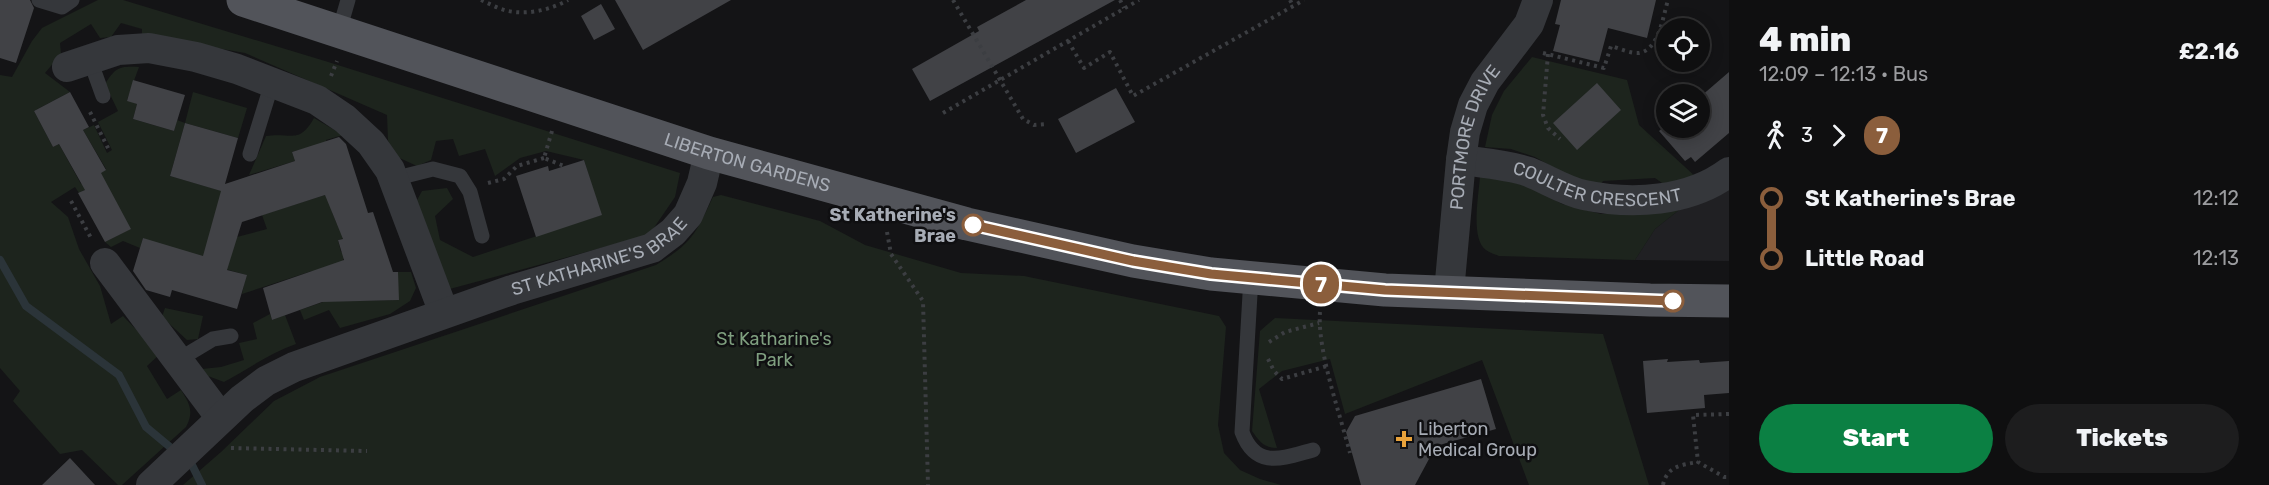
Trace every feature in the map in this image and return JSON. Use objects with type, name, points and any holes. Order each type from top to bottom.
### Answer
[{"type":"main road","name":"LIBERTON GARDENS","points":[[243,0],[709,153],[967,224],[1133,261],[1211,274],[1385,290],[1729,301]]},
{"type":"street","name":"PORTMORE DRIVE","points":[[1449,292],[1461,160],[1465,132],[1473,105],[1485,82],[1529,24],[1538,0]]},
{"type":"street","points":[[78,64],[118,50],[149,48],[196,57],[317,100],[345,119],[371,143],[390,170],[444,313]]},
{"type":"street","name":"ST KATHARINE'S BRAE","points":[[155,481],[242,399],[266,381],[294,367],[512,290],[652,248],[673,232],[688,215],[702,183],[709,153]]},
{"type":"street","name":"COULTER CRESCENT","points":[[1461,160],[1526,171],[1582,195],[1625,201],[1662,198],[1692,192],[1720,179],[1729,172]]},
{"type":"street","points":[[105,263],[221,418]]},
{"type":"lane","points":[[39,0],[62,8],[72,0]]},
{"type":"lane","points":[[339,31],[348,0]]},
{"type":"lane","points":[[78,64],[103,96]]},
{"type":"lane","points":[[250,154],[272,83]]},
{"type":"lane","points":[[393,179],[433,169],[460,176],[468,188],[482,236]]},
{"type":"lane","points":[[1251,277],[1242,432],[1245,442],[1265,459],[1276,460],[1313,450]]},
{"type":"lane","points":[[178,360],[213,339],[231,336]]},
{"type":"path","points":[[481,0],[507,11],[534,12],[554,8],[568,0]]},
{"type":"path","points":[[550,0],[554,8]]},
{"type":"path","points":[[953,0],[1023,119],[1034,125],[1047,124]]},
{"type":"path","points":[[1120,0],[1124,8]]},
{"type":"path","points":[[943,113],[1139,0]]},
{"type":"path","points":[[1290,0],[1293,6]]},
{"type":"path","points":[[1068,41],[1084,68],[1110,52],[1133,96],[1304,0]]},
{"type":"path","points":[[1514,45],[1604,68],[1611,46],[1638,53],[1648,50],[1655,40],[1668,0]]},
{"type":"path","points":[[1548,54],[1543,115],[1548,129],[1560,140]]},
{"type":"path","points":[[103,96],[89,104],[89,110],[110,152]]},
{"type":"path","points":[[544,158],[559,104]]},
{"type":"path","points":[[468,188],[504,180],[517,166],[544,158],[564,166]]},
{"type":"path","points":[[71,201],[105,263]]},
{"type":"path","points":[[882,201],[891,254],[923,301],[928,485]]},
{"type":"path","points":[[1319,323],[1285,332],[1267,343],[1265,350],[1269,363],[1282,379],[1327,366]]},
{"type":"path","points":[[1322,344],[1350,453]]},
{"type":"path","points":[[1698,462],[1693,415],[1729,414]]},
{"type":"path","points":[[191,447],[367,451]]},
{"type":"path","points":[[1663,485],[1668,471],[1677,466],[1698,462],[1724,477],[1729,477]]},
{"type":"shaded area","points":[[1729,189],[1729,261],[1635,260],[1655,229],[1679,210]]},
{"type":"green space","points":[[98,0],[123,0],[680,173],[675,197],[649,235],[446,290],[416,202],[422,191],[447,188],[453,199],[435,216],[440,240],[473,257],[601,215],[584,160],[546,151],[520,158],[495,176],[485,149],[459,156],[453,139],[436,141],[431,160],[417,166],[393,155],[388,140],[387,115],[245,53],[142,35],[142,29],[121,23],[111,37],[100,38],[91,24],[60,43],[61,54],[45,73],[70,92],[34,111],[53,147],[59,144],[81,184],[106,169],[83,130],[94,125],[107,153],[112,150],[98,122],[118,111],[105,84],[119,69],[139,67],[127,100],[137,104],[133,119],[174,131],[177,120],[185,123],[170,176],[222,191],[237,237],[267,229],[262,215],[353,186],[332,212],[337,224],[342,222],[347,237],[338,240],[341,252],[354,254],[343,259],[345,301],[398,300],[398,272],[411,272],[416,288],[410,301],[390,314],[340,328],[329,310],[304,320],[300,310],[323,302],[312,271],[242,294],[246,275],[183,257],[143,238],[140,248],[123,241],[111,247],[105,242],[130,229],[104,180],[79,193],[75,187],[51,202],[68,217],[79,249],[100,286],[111,324],[123,316],[160,354],[147,366],[167,399],[181,390],[190,408],[190,417],[186,427],[122,485],[118,485],[82,450],[60,454],[13,401],[20,391],[0,368],[0,75],[12,77],[42,28]]},
{"type":"green space","points":[[1532,57],[1627,80],[1639,125],[1696,177],[1665,185],[1655,178],[1603,181],[1599,187],[1572,178],[1535,157],[1511,149],[1485,147],[1492,115],[1504,91]]},
{"type":"green space","points":[[193,92],[247,108],[238,138],[185,123]]},
{"type":"green space","points":[[314,118],[343,135],[326,140],[329,150],[311,148],[292,152],[295,161],[249,175],[266,136],[299,135]]},
{"type":"green space","points":[[1480,176],[1526,185],[1562,204],[1601,214],[1679,210],[1655,229],[1635,260],[1499,256],[1486,250],[1478,236]]},
{"type":"green space","name":"St Katharine's Park","points":[[721,195],[820,221],[865,245],[961,273],[1024,276],[1219,316],[1226,327],[1218,425],[1224,453],[1240,470],[1281,485],[183,485],[274,401],[320,377],[656,265],[685,244],[702,221],[713,197]]},
{"type":"green space","points":[[165,308],[203,316],[198,339],[187,340],[162,317]]},
{"type":"green space","points":[[270,314],[272,320],[285,315],[296,344],[224,382],[208,376],[202,369],[221,367],[244,360],[239,343],[257,339],[253,323]]},
{"type":"green space","points":[[1275,318],[1603,334],[1649,485],[1529,485],[1482,360],[1345,414],[1330,359],[1282,371],[1259,389],[1277,448],[1265,445],[1252,431],[1260,331]]},
{"type":"building","points":[[0,0],[30,0],[34,8],[16,63],[0,58]]},
{"type":"building","points":[[615,0],[731,0],[643,50]]},
{"type":"building","points":[[1026,0],[1115,0],[930,101],[912,69],[979,31],[977,27]]},
{"type":"building","points":[[1561,0],[1656,0],[1647,38],[1608,28],[1599,62],[1553,51],[1560,25],[1555,24]]},
{"type":"building","points":[[601,4],[615,29],[594,40],[581,16]]},
{"type":"building","points":[[1729,72],[1729,133],[1695,162],[1691,157],[1685,161],[1665,138],[1710,138],[1710,88]]},
{"type":"building","points":[[133,80],[185,95],[174,131],[133,119],[137,104],[127,101]]},
{"type":"building","points":[[1597,83],[1621,110],[1577,150],[1553,123]]},
{"type":"building","points":[[1116,88],[1135,122],[1076,153],[1058,119]]},
{"type":"building","points":[[70,92],[89,127],[83,130],[106,170],[101,173],[131,229],[105,242],[78,193],[85,190],[59,144],[53,147],[34,111]]},
{"type":"building","points":[[185,123],[238,138],[225,184],[295,161],[292,152],[339,137],[346,144],[368,213],[373,212],[393,272],[398,272],[399,300],[322,302],[272,320],[263,288],[344,260],[338,240],[343,239],[325,195],[242,222],[227,270],[247,275],[237,309],[172,290],[170,297],[146,290],[133,271],[143,238],[203,256],[221,191],[170,176]]},
{"type":"building","points":[[584,160],[602,215],[536,237],[516,176],[548,166],[549,171]]},
{"type":"building","points":[[1668,359],[1667,362],[1729,361],[1729,393],[1704,395],[1705,408],[1647,413],[1643,361]]},
{"type":"building","name":"Liberton Medical Group","points":[[1481,379],[1496,429],[1436,446],[1415,485],[1361,485],[1346,432],[1355,416]]},
{"type":"building","points":[[70,458],[95,485],[42,485]]},
{"type":"waterway","points":[[0,260],[26,306],[119,375],[146,427],[176,452]]},
{"type":"waterway","points":[[186,460],[192,465],[202,485]]},
{"type":"bus line","name":"7","points":[[973,225],[1060,246],[1211,274],[1385,290],[1673,301]]},
{"type":"place","name":"St Katherine's Brae","points":[[973,225]]},
{"type":"place","name":"Liberton Medical Group","points":[[1404,439]]}]
